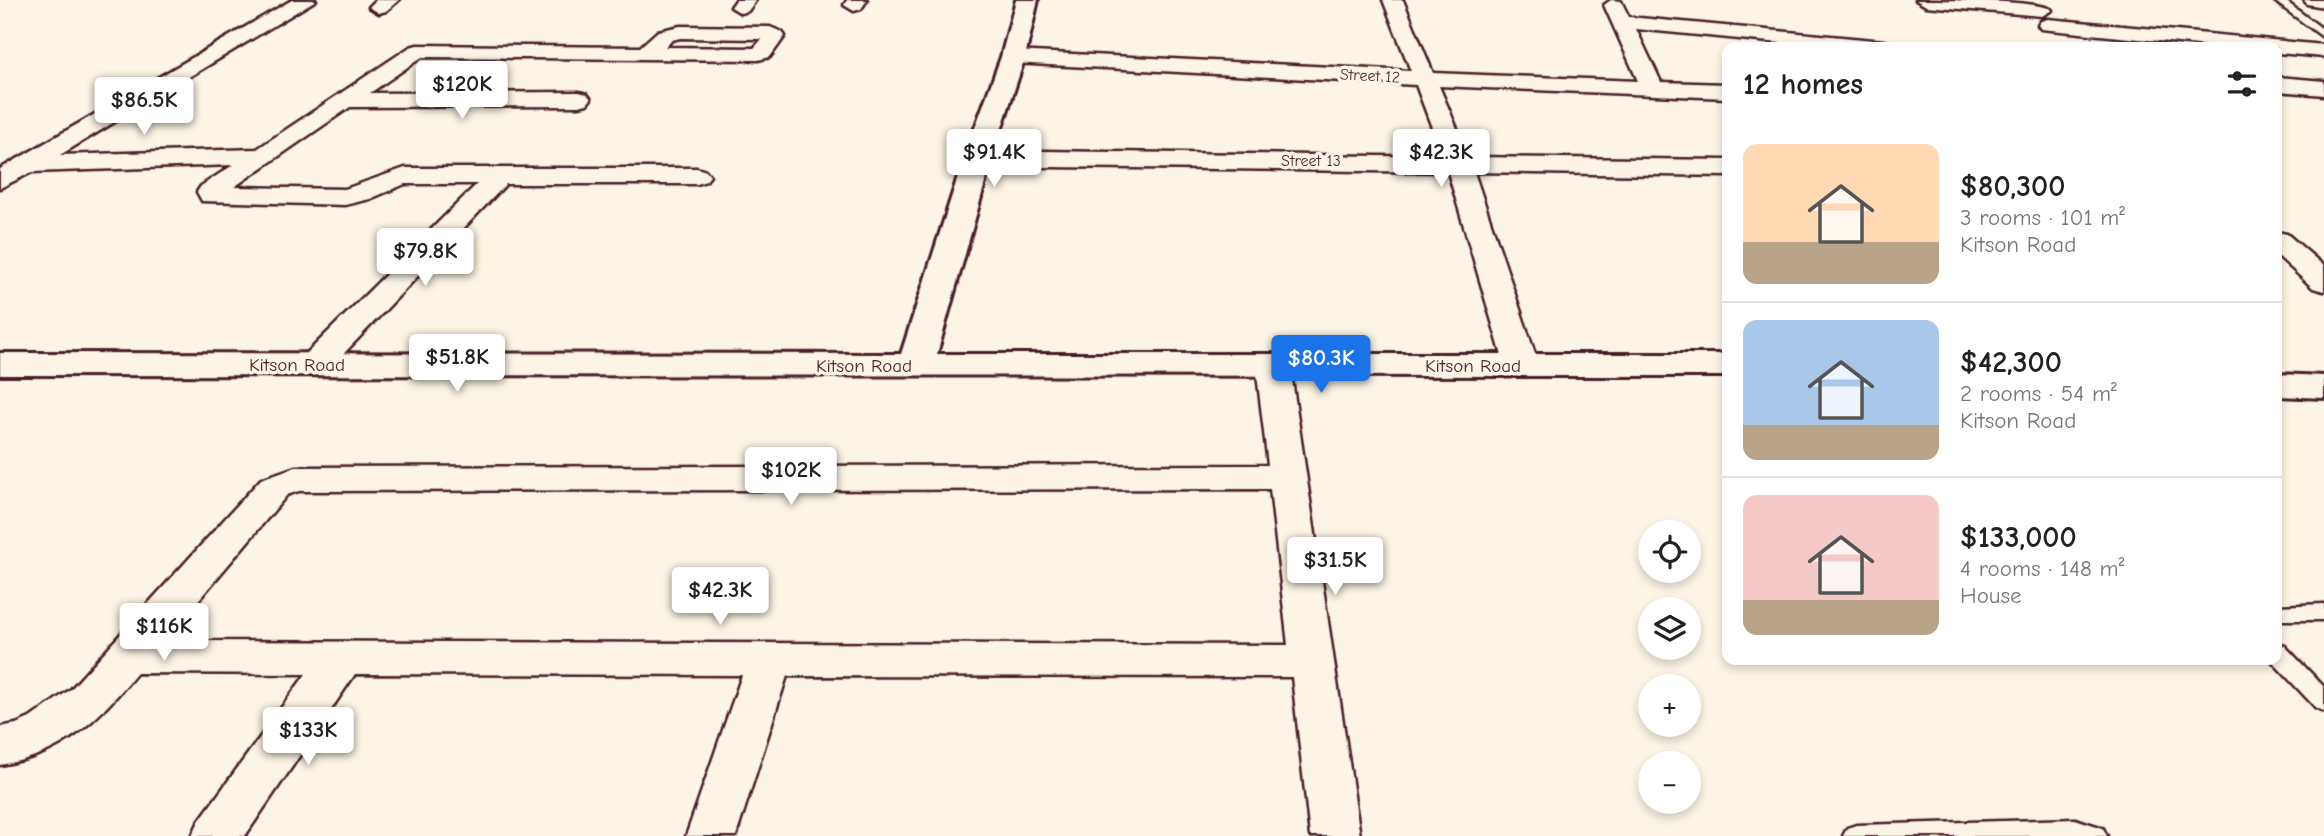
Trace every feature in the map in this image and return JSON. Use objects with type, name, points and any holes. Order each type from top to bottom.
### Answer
[{"type":"street","points":[[0,180],[306,0]]},
{"type":"street","points":[[915,366],[978,158],[1013,57],[1027,0]]},
{"type":"street","points":[[1393,0],[1427,79],[1458,162],[1522,366]]},
{"type":"street","points":[[1612,0],[1652,87]]},
{"type":"street","points":[[1926,0],[2043,11],[2261,42]]},
{"type":"street","points":[[2314,0],[2324,1]]},
{"type":"street","points":[[2043,11],[2062,42]]},
{"type":"street","points":[[1621,22],[1831,42]]},
{"type":"street","points":[[647,52],[665,35],[680,32],[770,33],[775,36],[758,54],[418,51],[210,192],[211,195],[345,197],[355,196],[394,178],[697,176]]},
{"type":"street","points":[[2282,45],[2324,51]]},
{"type":"street","name":"Street 12","points":[[1013,57],[1427,79],[1722,91]]},
{"type":"street","points":[[2282,84],[2321,89]]},
{"type":"street","points":[[345,100],[579,99]]},
{"type":"street","points":[[28,164],[263,156]]},
{"type":"street","name":"Street 13","points":[[978,158],[1722,167]]},
{"type":"street","points":[[314,365],[499,176]]},
{"type":"street","points":[[2282,244],[2324,282]]},
{"type":"street","name":"Kitson Road","points":[[0,364],[1722,365]]},
{"type":"street","points":[[1273,366],[1335,836]]},
{"type":"street","points":[[2282,385],[2324,387]]},
{"type":"street","points":[[0,746],[32,739],[58,726],[87,701],[274,487],[295,479],[1287,477]]},
{"type":"street","points":[[127,657],[1312,661]]},
{"type":"street","points":[[217,836],[342,658]]},
{"type":"street","points":[[712,836],[770,659]]},
{"type":"lane","points":[[2278,0],[2324,35]]},
{"type":"lane","points":[[2282,612],[2324,612]]},
{"type":"lane","points":[[2282,657],[2324,702]]},
{"type":"lane","points":[[1856,836],[2075,830],[2094,836]]}]
